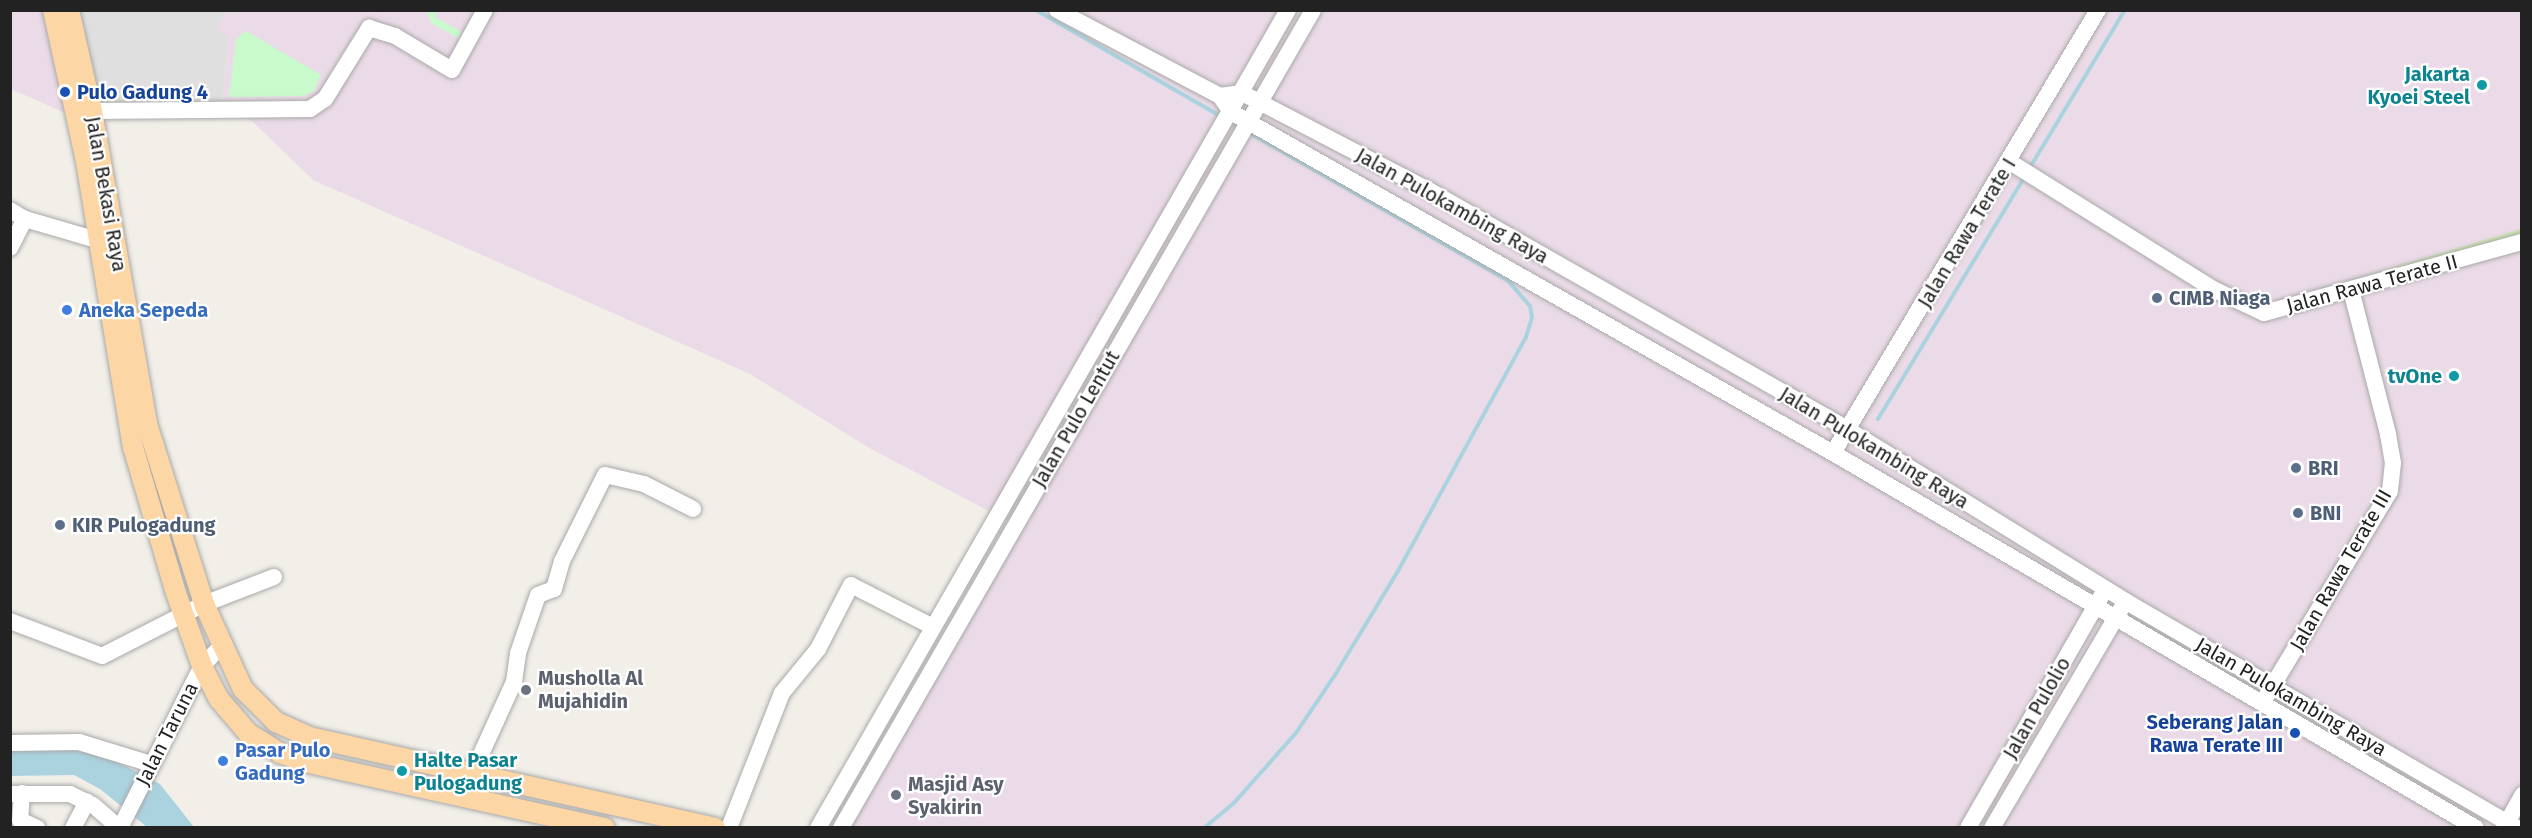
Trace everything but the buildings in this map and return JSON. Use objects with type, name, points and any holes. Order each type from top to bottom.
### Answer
[{"type":"main road","name":"Jalan Bekasi Raya","points":[[61,11],[92,111],[146,419],[204,604],[221,646],[243,689],[276,722],[309,737],[715,828]]},
{"type":"main road","name":"Jalan Bekasi Raya","points":[[61,11],[133,447],[201,666],[236,722],[280,753],[348,774],[605,828]]},
{"type":"street","points":[[92,111],[310,109],[324,99],[369,28],[395,36],[452,70],[485,10]]},
{"type":"street","name":"Jalan Pulokambing Raya","points":[[1057,10],[1220,96],[1227,118],[1244,128],[1833,453],[2476,828]]},
{"type":"street","name":"Jalan Pulo Lentut","points":[[818,828],[1288,10]]},
{"type":"street","name":"Jalan Pulo Lentut","points":[[841,828],[1313,10]]},
{"type":"street","name":"Jalan Rawa Terate I","points":[[1833,453],[2015,165],[2098,10]]},
{"type":"street","points":[[1220,96],[1242,93]]},
{"type":"street","name":"Jalan Pulokambing Raya","points":[[1242,93],[1430,191],[1847,429],[2125,601],[2509,826]]},
{"type":"street","name":"Jalan Rawa Terate II","points":[[2015,165],[2215,290],[2264,312],[2522,243]]},
{"type":"street","points":[[10,248],[18,214],[97,240]]},
{"type":"street","name":"Jalan Rawa Terate III","points":[[2262,704],[2378,514],[2393,476],[2388,434],[2351,290]]},
{"type":"street","points":[[472,774],[514,682],[518,653],[538,595],[554,589],[562,561],[607,474],[644,484],[693,509]]},
{"type":"street","points":[[10,621],[102,656],[204,604],[274,577]]},
{"type":"street","points":[[729,828],[782,693],[818,649],[851,585],[933,627]]},
{"type":"street","name":"Jalan Pulolio","points":[[1968,828],[2105,589]]},
{"type":"street","name":"Jalan Pulolio","points":[[1992,828],[2125,601]]},
{"type":"street","name":"Jalan Taruna","points":[[121,825],[201,666],[221,646]]},
{"type":"street","points":[[10,743],[79,741],[148,769]]},
{"type":"street","points":[[37,828],[20,820],[16,794],[70,794],[87,802],[121,825]]},
{"type":"street","points":[[2509,826],[2522,795]]},
{"type":"street","points":[[74,828],[87,802]]},
{"type":"shaded area","points":[[229,10],[2521,11],[2521,827],[849,827],[1017,526],[871,449],[750,374],[313,180],[253,122],[222,102],[229,37],[216,27]]},
{"type":"shaded area","points":[[11,11],[45,11],[72,116],[11,89]]},
{"type":"shaded area","points":[[45,11],[229,11],[217,27],[229,37],[222,102],[72,116]]},
{"type":"green space","points":[[427,11],[437,11],[435,17],[462,32],[458,38],[431,23]]},
{"type":"green space","points":[[246,31],[321,75],[313,92],[302,96],[229,97],[236,39]]},
{"type":"green space","points":[[2521,229],[2521,242],[2351,290],[2348,281]]},
{"type":"water","points":[[36,744],[104,755],[160,784],[194,827],[147,827],[100,789],[74,775],[11,776],[11,748]]},
{"type":"waterway","points":[[1036,10],[1220,116]]},
{"type":"waterway","points":[[2029,169],[2125,10]]},
{"type":"waterway","points":[[1204,828],[1234,803],[1296,733],[1335,675],[1398,571],[1526,337],[1532,317],[1530,306],[1507,280],[1248,132]]},
{"type":"waterway","points":[[1878,419],[2025,176]]},
{"type":"place","name":"Jakarta Kyoei Steel","points":[[2482,85]]},
{"type":"place","name":"Pulo Gadung 4","points":[[65,92]]},
{"type":"place","name":"CIMB Niaga","points":[[2157,298]]},
{"type":"place","name":"Aneka Sepeda","points":[[67,310]]},
{"type":"place","name":"tvOne","points":[[2454,376]]},
{"type":"place","name":"BRI","points":[[2296,468]]},
{"type":"place","name":"BNI","points":[[2298,513]]},
{"type":"place","name":"KIR Pulogadung","points":[[60,525]]},
{"type":"place","name":"Musholla Al Mujahidin","points":[[526,690]]},
{"type":"place","name":"Seberang Jalan Rawa Terate III","points":[[2295,733]]},
{"type":"place","name":"Pasar Pulo Gadung","points":[[223,761]]},
{"type":"place","name":"Halte Pasar Pulogadung","points":[[402,771]]},
{"type":"place","name":"Masjid Asy Syakirin","points":[[896,795]]}]
